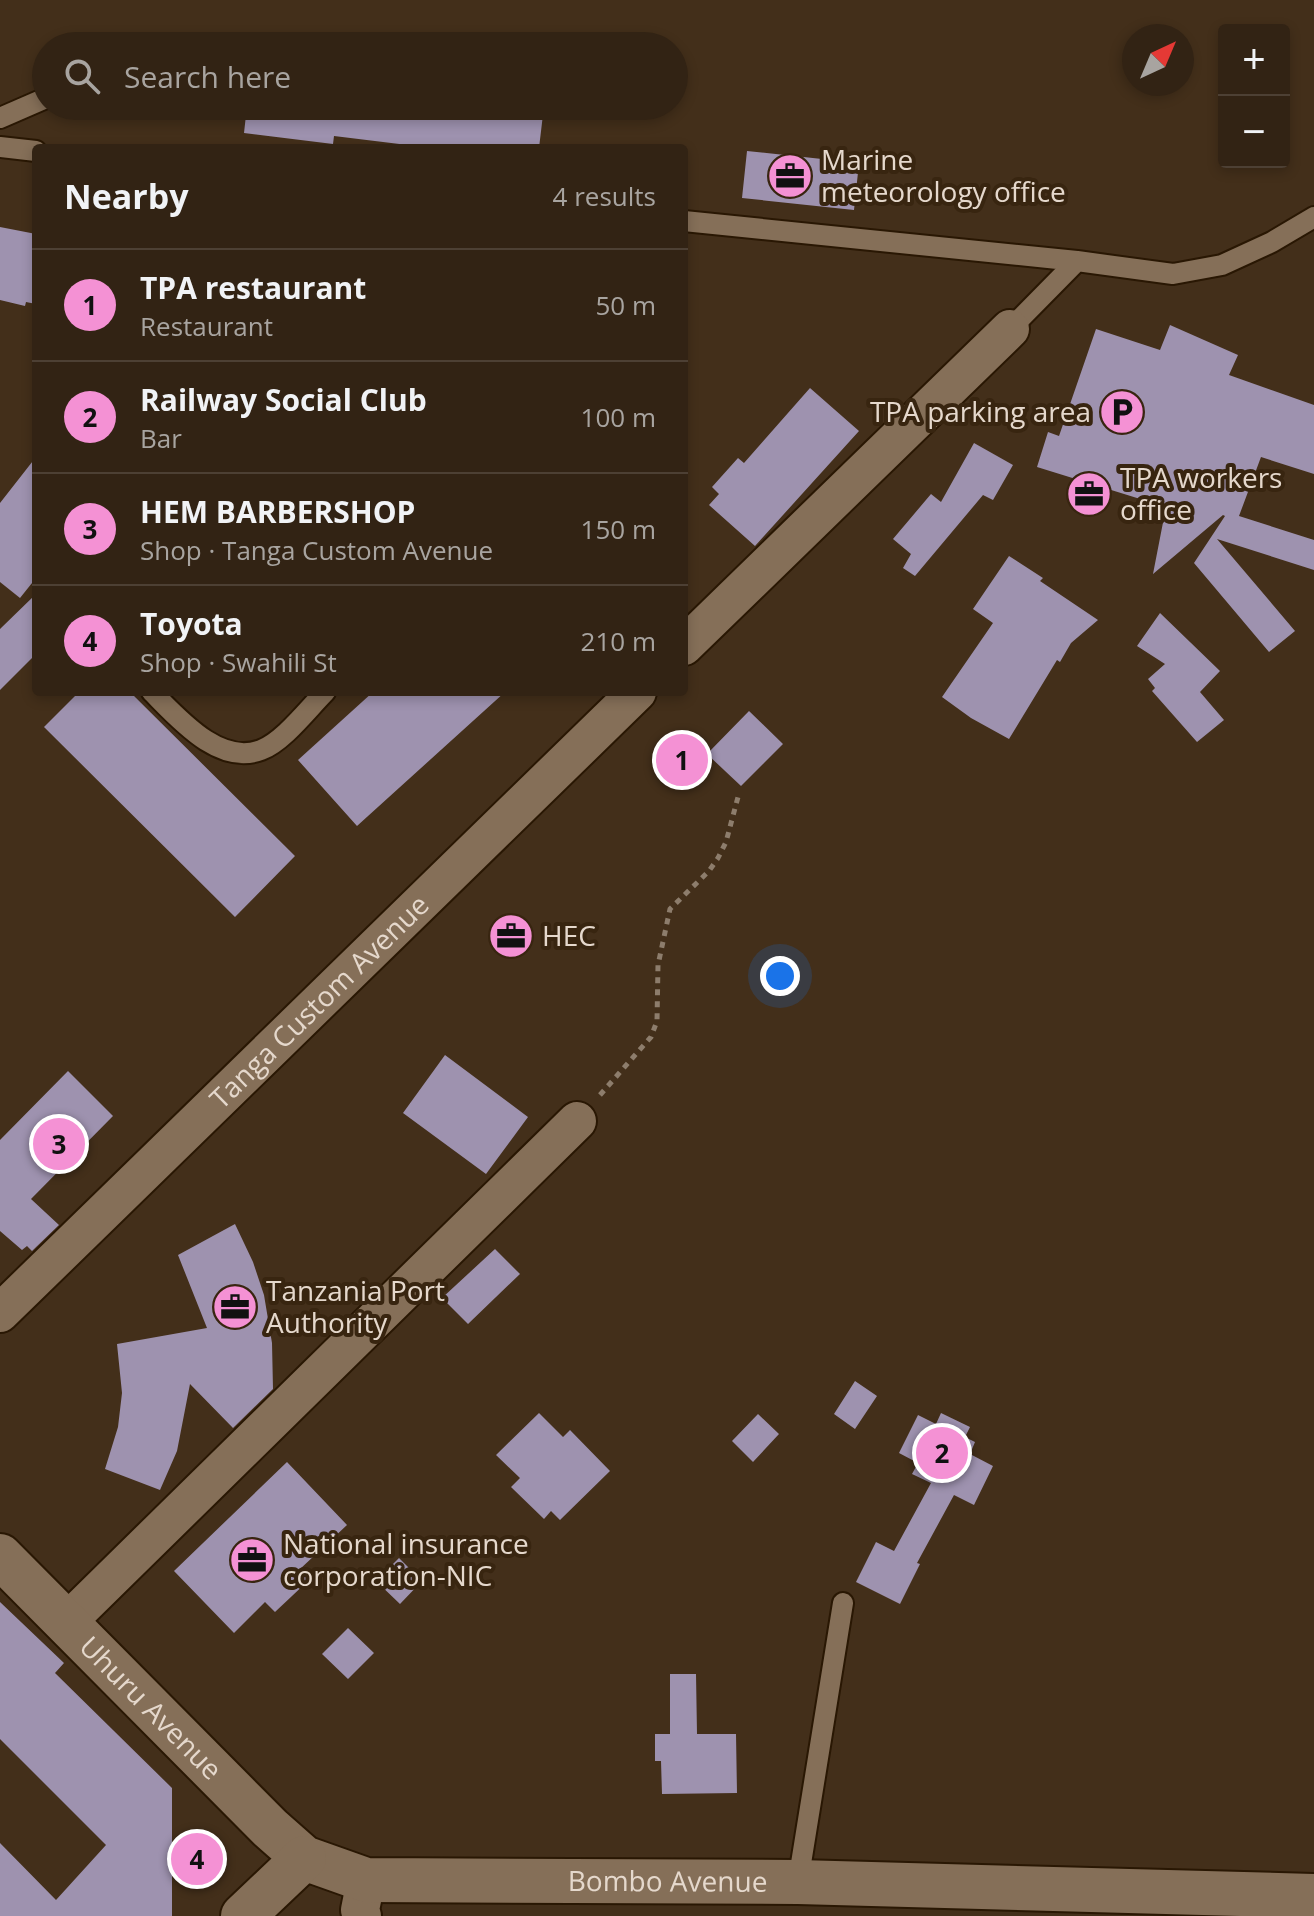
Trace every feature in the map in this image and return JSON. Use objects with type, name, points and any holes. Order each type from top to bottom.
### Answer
[{"type":"street","points":[[688,642],[1010,329]]},
{"type":"street","name":"Tanga Custom Avenue","points":[[0,1313],[633,696]]},
{"type":"street","points":[[65,1624],[577,1121]]},
{"type":"street","name":"Uhuru Avenue","points":[[0,1556],[270,1828],[304,1858]]},
{"type":"street","points":[[243,1916],[304,1858]]},
{"type":"street","name":"Bombo Avenue","points":[[304,1858],[364,1898],[798,1882],[1314,1896]]},
{"type":"lane","points":[[0,118],[32,104]]},
{"type":"lane","points":[[0,147],[32,151]]},
{"type":"lane","points":[[688,221],[1077,261],[1173,274],[1222,265],[1272,242],[1314,217]]},
{"type":"lane","points":[[1010,329],[1077,261]]},
{"type":"lane","points":[[156,696],[195,735],[244,753],[261,750],[275,741],[321,696]]},
{"type":"lane","points":[[798,1882],[843,1603]]},
{"type":"path","points":[[577,1121],[651,1037],[657,1021],[658,965],[670,909],[718,858],[726,842],[738,797]]},
{"type":"building","points":[[245,120],[542,120],[539,144],[399,144],[334,136],[333,144],[244,133]]},
{"type":"building","points":[[747,151],[859,163],[854,210],[742,198]]},
{"type":"building","points":[[0,227],[32,233],[32,303],[26,302],[25,306],[0,300]]},
{"type":"building","points":[[1170,325],[1238,355],[1229,375],[1314,405],[1314,474],[1261,457],[1239,516],[1314,540],[1314,570],[1217,539],[1295,631],[1269,652],[1194,563],[1225,516],[1153,574],[1166,507],[1037,467],[1048,432],[1059,436],[1096,329],[1160,350]]},
{"type":"building","points":[[810,388],[859,431],[755,546],[709,505],[719,494],[712,487],[738,458],[744,463]]},
{"type":"building","points":[[974,443],[1013,465],[993,500],[983,495],[915,576],[903,568],[911,554],[893,539],[931,494],[941,502]]},
{"type":"building","points":[[32,462],[32,583],[20,598],[0,582],[0,503]]},
{"type":"building","points":[[1009,556],[1098,620],[1071,643],[1060,662],[1057,660],[1009,739],[942,697],[993,623],[973,609]]},
{"type":"building","points":[[32,598],[32,658],[0,690],[0,629]]},
{"type":"building","points":[[1160,613],[1220,671],[1200,692],[1224,720],[1197,742],[1152,691],[1155,688],[1148,679],[1165,664],[1137,646]]},
{"type":"building","points":[[75,696],[134,696],[295,856],[235,917],[44,727]]},
{"type":"building","points":[[369,696],[501,696],[357,826],[298,760]]},
{"type":"building","points":[[749,711],[783,744],[741,786],[707,754]]},
{"type":"building","points":[[445,1055],[528,1117],[486,1174],[403,1113]]},
{"type":"building","points":[[68,1071],[113,1116],[31,1199],[59,1225],[32,1251],[27,1246],[22,1250],[0,1231],[0,1140]]},
{"type":"building","points":[[235,1224],[264,1295],[272,1343],[273,1389],[233,1428],[190,1384],[177,1451],[160,1490],[105,1469],[118,1427],[122,1393],[117,1344],[207,1328],[178,1255]]},
{"type":"building","points":[[495,1249],[520,1274],[468,1324],[442,1298]]},
{"type":"building","points":[[855,1381],[877,1396],[855,1429],[834,1414]]},
{"type":"building","points":[[539,1413],[563,1437],[570,1430],[610,1471],[560,1520],[551,1511],[544,1519],[511,1487],[520,1478],[496,1455]]},
{"type":"building","points":[[941,1413],[970,1427],[965,1437],[975,1442],[970,1454],[993,1466],[974,1505],[954,1495],[917,1563],[920,1564],[900,1604],[856,1582],[876,1542],[894,1551],[931,1483],[912,1474],[918,1463],[899,1453],[918,1415],[936,1424]]},
{"type":"building","points":[[758,1414],[779,1434],[753,1462],[732,1441]]},
{"type":"building","points":[[287,1462],[347,1525],[299,1570],[309,1580],[275,1612],[265,1602],[234,1633],[174,1571]]},
{"type":"building","points":[[399,1558],[422,1581],[400,1604],[376,1581]]},
{"type":"building","points":[[0,1602],[64,1663],[55,1673],[172,1788],[172,1916],[0,1916],[0,1843],[56,1900],[106,1845],[0,1739]]},
{"type":"building","points":[[348,1628],[374,1653],[348,1679],[322,1654]]},
{"type":"building","points":[[670,1674],[696,1674],[697,1734],[736,1734],[737,1793],[662,1794],[661,1761],[655,1761],[655,1734],[670,1734]]},
{"type":"place","name":"Marine meteorology office","points":[[790,176]]},
{"type":"place","name":"TPA parking area","points":[[1122,412]]},
{"type":"place","name":"TPA workers office","points":[[1089,494]]},
{"type":"place","name":"TPA restaurant","points":[[682,760]]},
{"type":"place","name":"HEC","points":[[511,936]]},
{"type":"place","name":"HEM BARBERSHOP","points":[[59,1144]]},
{"type":"place","name":"Tanzania Port Authority","points":[[235,1307]]},
{"type":"place","name":"Railway Social Club","points":[[942,1453]]},
{"type":"place","name":"National insurance corporation-NIC","points":[[252,1560]]},
{"type":"place","name":"Toyota","points":[[197,1859]]}]
